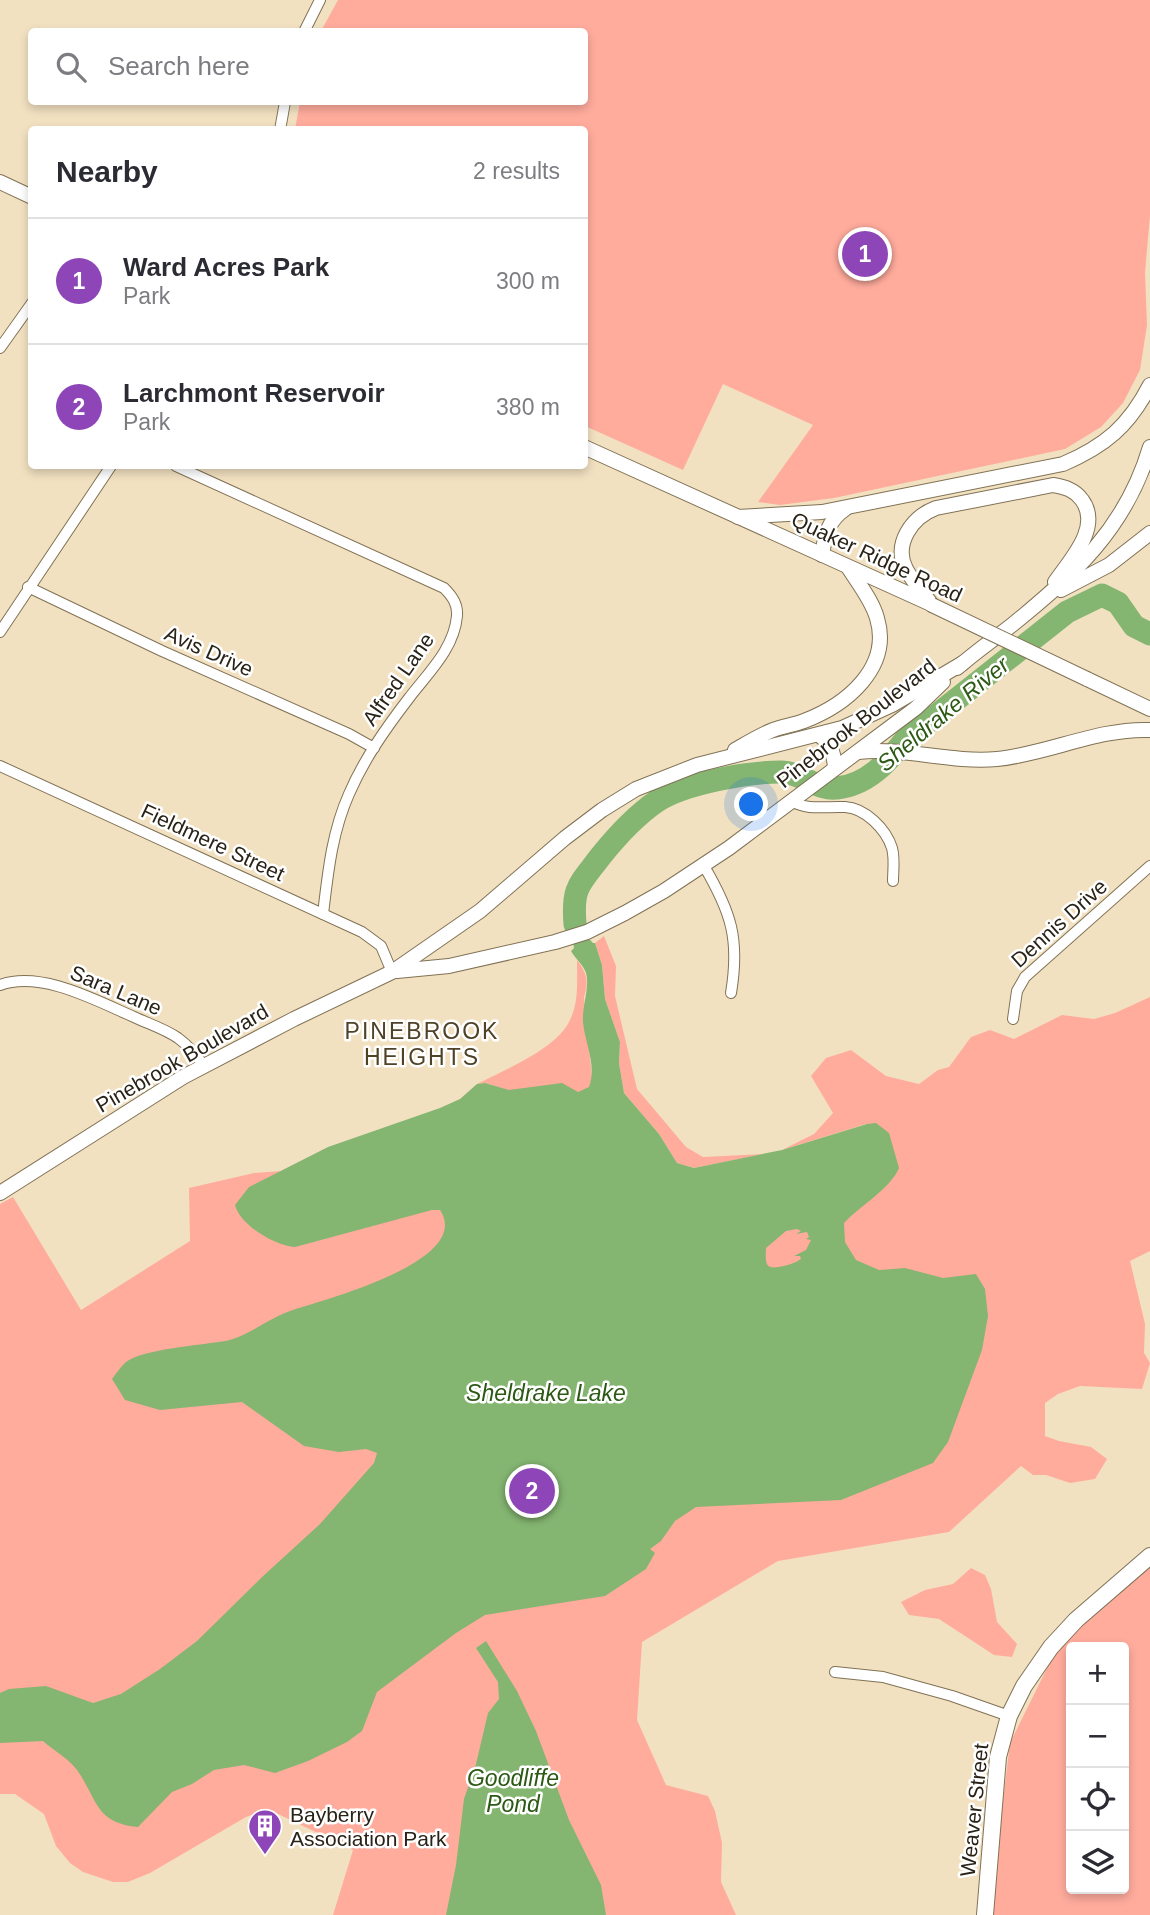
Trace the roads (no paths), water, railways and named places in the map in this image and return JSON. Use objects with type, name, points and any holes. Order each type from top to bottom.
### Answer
[{"type":"main road","name":"Weaver Street","points":[[985,1915],[998,1757],[1009,1716],[1024,1686],[1051,1647],[1076,1620],[1150,1556]]},
{"type":"street","points":[[306,28],[320,0]]},
{"type":"street","points":[[281,126],[284,105]]},
{"type":"street","points":[[0,182],[28,195]]},
{"type":"street","points":[[0,348],[28,309]]},
{"type":"street","points":[[738,516],[803,514],[846,508],[1063,464],[1092,450],[1119,430],[1140,405],[1150,385]]},
{"type":"street","name":"Pinebrook Boulevard","points":[[392,972],[449,966],[572,937],[646,902],[704,866],[916,708],[963,663],[1082,564],[1108,534],[1131,497],[1150,447]]},
{"type":"street","name":"Quaker Ridge Road","points":[[588,449],[932,605],[1150,709]]},
{"type":"street","points":[[0,632],[109,469]]},
{"type":"street","name":"Alfred Lane","points":[[183,469],[444,588],[453,596],[457,617],[451,638],[438,663],[409,698],[364,763],[338,824],[330,854],[323,914]]},
{"type":"street","points":[[932,605],[909,575],[902,559],[903,541],[919,517],[936,508],[1054,485],[1069,489],[1082,499],[1089,516],[1089,526],[1044,598]]},
{"type":"street","points":[[822,555],[828,529],[838,513],[846,508]]},
{"type":"street","points":[[1044,598],[1095,573],[1150,533]]},
{"type":"street","points":[[714,761],[774,730],[820,713],[844,698],[872,671],[879,650],[879,627],[871,604],[847,566]]},
{"type":"street","name":"Avis Drive","points":[[28,587],[162,651],[349,734],[374,748]]},
{"type":"street","name":"Pinebrook Boulevard","points":[[0,1194],[204,1066],[282,1024],[392,972],[480,911],[565,838],[620,798],[679,770],[819,735],[875,714],[963,663]]},
{"type":"street","points":[[856,752],[881,750],[965,760],[999,759],[1113,732],[1150,730]]},
{"type":"street","points":[[819,735],[833,752],[835,768]]},
{"type":"street","name":"Fieldmere Street","points":[[0,766],[375,940],[385,953],[392,972]]},
{"type":"street","points":[[791,801],[808,808],[852,808],[870,818],[892,848],[893,881]]},
{"type":"street","points":[[704,866],[725,904],[734,934],[735,967],[730,993]]},
{"type":"street","name":"Dennis Drive","points":[[1013,1019],[1017,991],[1025,977],[1150,866]]},
{"type":"street","name":"Sara Lane","points":[[0,985],[7,982],[48,983],[73,990],[170,1033],[190,1048],[204,1066]]},
{"type":"street","points":[[835,1672],[883,1677],[952,1696],[1009,1716]]},
{"type":"water","name":"Sheldrake Lake","points":[[575,924],[595,943],[602,965],[605,999],[620,1042],[619,1063],[624,1093],[659,1134],[677,1163],[694,1168],[782,1150],[867,1124],[876,1123],[889,1133],[899,1168],[895,1176],[844,1223],[845,1242],[856,1260],[879,1270],[905,1268],[943,1278],[976,1274],[985,1289],[988,1316],[982,1350],[948,1442],[933,1463],[841,1500],[696,1507],[675,1521],[661,1541],[650,1549],[655,1553],[646,1569],[605,1596],[485,1615],[456,1633],[377,1692],[362,1731],[347,1742],[275,1773],[244,1765],[214,1770],[192,1784],[172,1792],[138,1827],[113,1821],[99,1808],[74,1766],[43,1741],[0,1743],[0,1693],[9,1689],[46,1686],[93,1703],[121,1694],[197,1641],[320,1524],[374,1463],[377,1453],[366,1449],[339,1452],[304,1446],[242,1402],[160,1410],[125,1400],[112,1379],[124,1364],[134,1358],[159,1351],[234,1339],[284,1313],[390,1275],[436,1246],[445,1229],[440,1210],[295,1247],[278,1243],[259,1233],[238,1213],[235,1205],[249,1187],[328,1147],[440,1108],[460,1099],[477,1084],[485,1083],[509,1090],[562,1083],[578,1092],[589,1087],[592,1071],[583,1022],[587,978],[571,951],[574,948],[571,929]],"holes":[[[786,1231],[801,1231],[796,1234],[807,1232],[809,1237],[806,1239],[811,1240],[806,1250],[794,1256],[800,1256],[801,1259],[784,1266],[770,1267],[766,1259],[766,1248]]]},
{"type":"water","name":"Goodliffe Pond","points":[[486,1641],[517,1691],[536,1731],[569,1820],[601,1885],[606,1915],[446,1915],[456,1865],[464,1799],[476,1764],[488,1713],[499,1699],[498,1682],[476,1648]]},
{"type":"waterway","name":"Sheldrake River","points":[[575,924],[578,887],[613,842],[657,801],[684,789],[735,776],[781,772],[830,788],[858,782],[884,764],[905,740],[1067,612],[1102,595],[1118,603],[1134,626],[1150,634]]},
{"type":"place","name":"Ward Acres Park","points":[[865,254]]},
{"type":"place","name":"Larchmont Reservoir","points":[[532,1491]]},
{"type":"place","name":"Bayberry Association Park","points":[[265,1856]]},
{"type":"district","name":"PINEBROOK HEIGHTS","points":[[422,1044]]}]
